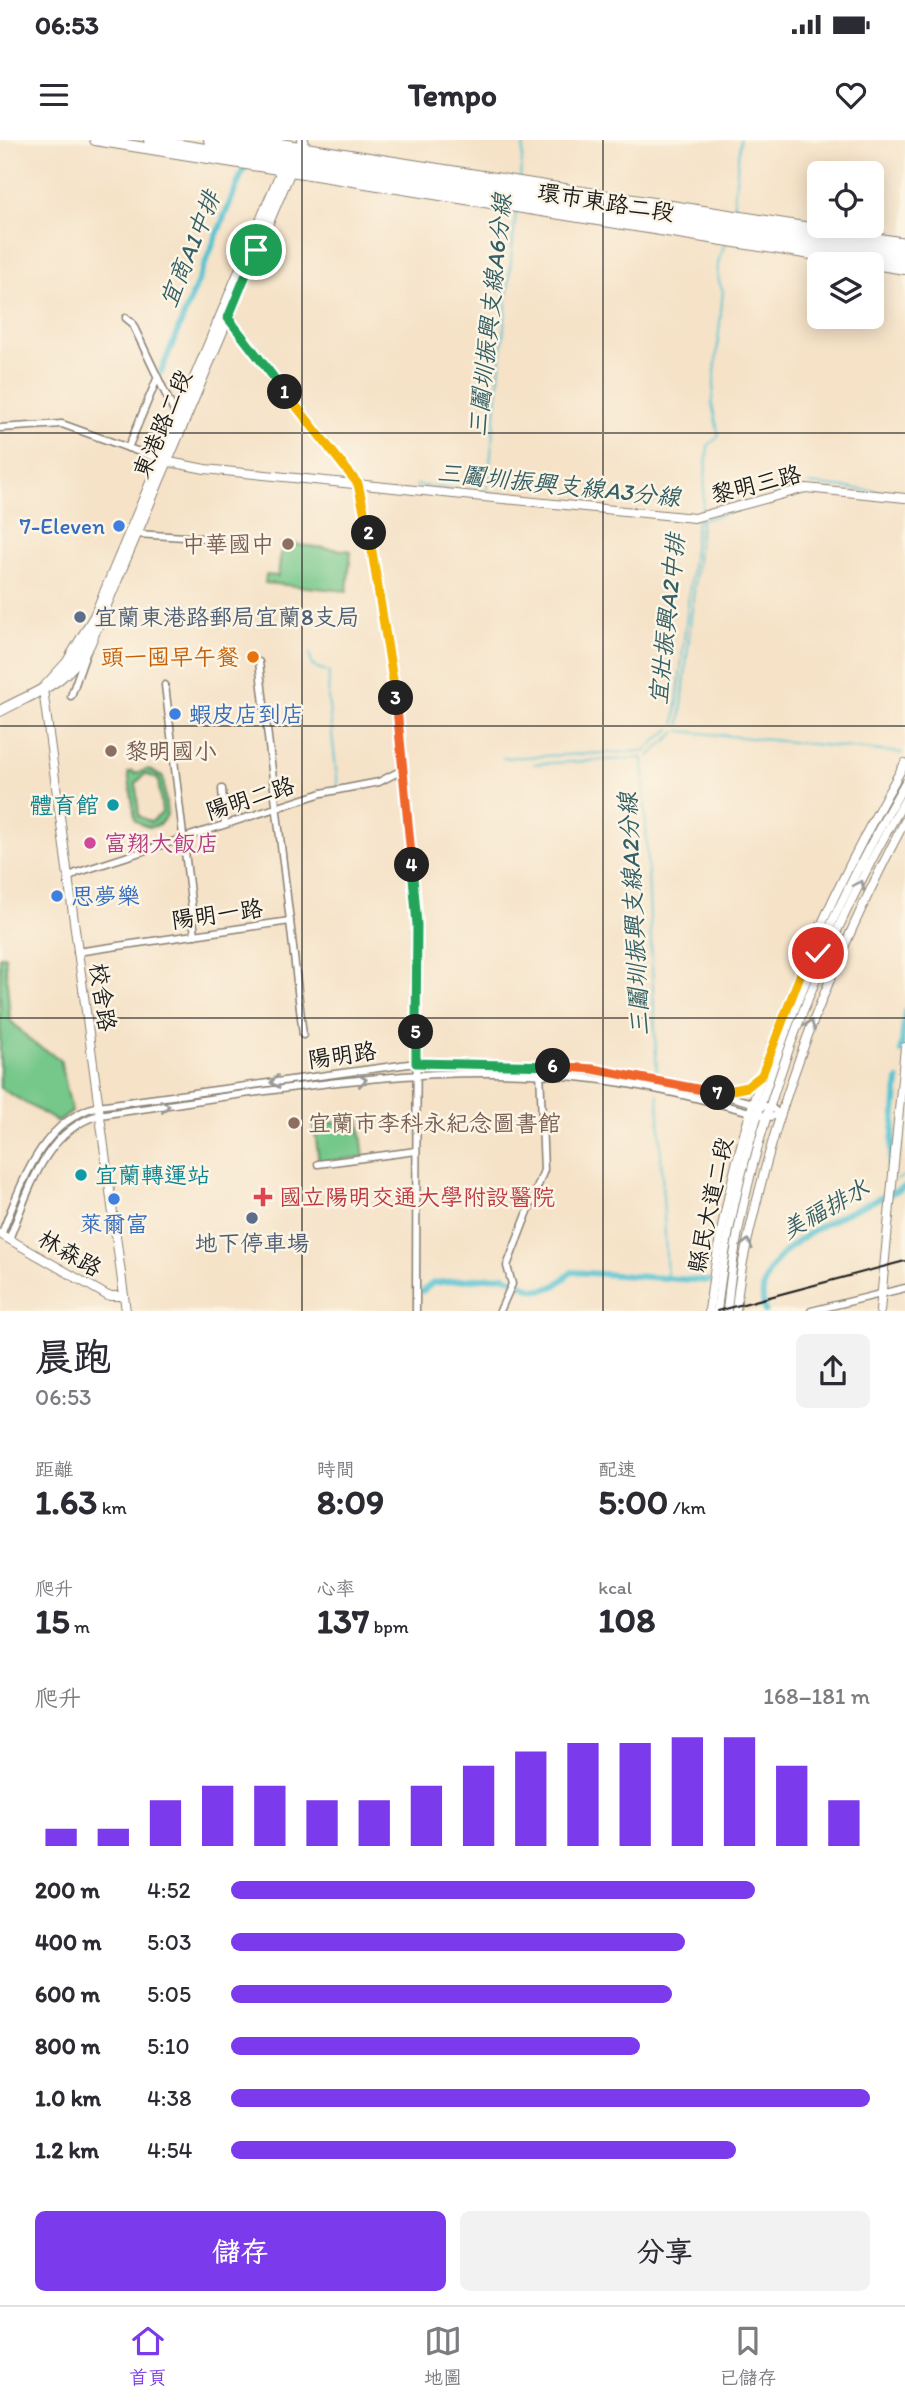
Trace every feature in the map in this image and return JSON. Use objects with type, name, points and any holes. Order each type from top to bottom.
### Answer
[{"type":"main road","name":"環市東路二段","points":[[97,140],[293,155],[905,251]]},
{"type":"main road","name":"環市東路二段","points":[[149,140],[293,155],[905,243]]},
{"type":"main road","name":"環市東路二段","points":[[209,140],[905,260]]},
{"type":"main road","name":"環市東路二段","points":[[255,140],[293,155],[905,269]]},
{"type":"main road","name":"東港路二段","points":[[43,689],[67,663],[84,638],[293,155]]},
{"type":"main road","name":"東港路二段","points":[[0,711],[52,687],[68,674],[89,645],[136,534],[162,461]]},
{"type":"street","points":[[225,314],[358,484],[394,686],[417,925],[416,1311]]},
{"type":"street","points":[[126,318],[132,323],[180,419]]},
{"type":"street","points":[[128,448],[158,379]]},
{"type":"street","points":[[0,428],[62,424],[162,461]]},
{"type":"street","name":"黎明三路","points":[[162,461],[694,518],[806,488],[905,498]]},
{"type":"street","points":[[136,534],[218,539]]},
{"type":"street","points":[[71,696],[89,645]]},
{"type":"street","points":[[259,662],[290,921]]},
{"type":"street","points":[[165,685],[195,935]]},
{"type":"street","name":"校舍路","points":[[43,689],[126,1311]]},
{"type":"street","name":"縣民大道二段","points":[[763,1105],[762,1075],[809,952],[848,865],[905,763]]},
{"type":"street","name":"陽明二路","points":[[69,878],[182,837],[322,793],[379,782],[404,769]]},
{"type":"street","name":"縣民大道二段","points":[[709,1311],[720,1238],[763,1105],[818,953],[852,879],[905,783]]},
{"type":"street","points":[[222,789],[225,824]]},
{"type":"street","name":"縣民大道二段","points":[[717,1311],[727,1247],[763,1105],[828,954],[862,881],[905,800]]},
{"type":"street","name":"縣民大道二段","points":[[736,1311],[748,1240],[780,1115],[802,1046],[839,955],[905,821]]},
{"type":"street","name":"陽明一路","points":[[77,952],[290,921],[303,1035]]},
{"type":"street","points":[[809,952],[818,953]]},
{"type":"street","points":[[880,1311],[882,1265],[905,1047]]},
{"type":"street","name":"陽明路","points":[[99,1111],[416,1063],[593,1069],[707,1091],[763,1105],[780,1115]]},
{"type":"street","points":[[500,1311],[512,1284],[507,1266],[544,1170],[540,1072]]},
{"type":"street","name":"陽明路","points":[[99,1111],[416,1074],[540,1072],[618,1083],[760,1115],[780,1115]]},
{"type":"street","points":[[707,1091],[737,1091],[762,1075]]},
{"type":"street","points":[[3,1236],[57,1139],[99,1111]]},
{"type":"street","name":"縣民大道二段","points":[[727,1311],[760,1115]]},
{"type":"street","points":[[318,1164],[415,1151]]},
{"type":"street","name":"林森路","points":[[3,1236],[108,1296],[124,1296]]},
{"type":"street","points":[[811,1311],[830,1309],[905,1288]]},
{"type":"green space","points":[[282,543],[351,551],[347,591],[265,583],[266,575],[278,576]]},
{"type":"green space","points":[[148,769],[163,777],[167,815],[156,826],[148,827],[135,819],[128,773],[133,771],[134,774]],"holes":[[[145,774],[158,779],[162,813],[151,822],[139,816],[136,783]]]},
{"type":"green space","points":[[0,956],[5,956],[10,1020],[33,1043],[60,1059],[72,1112],[58,1122],[0,1088]]},
{"type":"green space","points":[[359,1119],[364,1157],[319,1162],[314,1125]]},
{"type":"waterway","name":"三鬮圳振興支線A6分線","points":[[520,179],[524,140]]},
{"type":"waterway","points":[[733,212],[740,140]]},
{"type":"waterway","name":"宜商A1中排","points":[[161,372],[246,163]]},
{"type":"waterway","name":"三鬮圳振興支線A6分線","points":[[487,492],[516,212]]},
{"type":"waterway","points":[[702,513],[708,446],[719,436],[712,404],[723,291],[718,279],[718,267],[725,244]]},
{"type":"waterway","name":"三鬮圳振興支線A3分線","points":[[809,484],[905,494]]},
{"type":"waterway","name":"三鬮圳振興支線A3分線","points":[[416,485],[514,496]]},
{"type":"waterway","name":"宜壯振興A2中排","points":[[675,724],[697,521],[779,499]]},
{"type":"waterway","name":"三鬮圳振興支線A2分線","points":[[680,724],[701,522]]},
{"type":"waterway","name":"三鬮圳振興支線A3分線","points":[[310,653],[312,666],[329,672],[328,698],[338,787]]},
{"type":"waterway","points":[[503,758],[644,751],[670,729]]},
{"type":"waterway","points":[[680,731],[902,753]]},
{"type":"waterway","name":"三鬮圳振興支線A2分線","points":[[649,756],[676,732]]},
{"type":"waterway","name":"三鬮圳振興支線A2分線","points":[[534,764],[643,758],[657,1078]]},
{"type":"waterway","name":"宜壯振興A2中排","points":[[901,1051],[905,1012]]},
{"type":"waterway","name":"宜壯振興A2中排","points":[[887,1195],[898,1080]]},
{"type":"waterway","name":"三鬮圳振興支線A2分線","points":[[658,1094],[667,1277]]},
{"type":"waterway","points":[[897,1180],[905,1175]]},
{"type":"waterway","name":"美福排水","points":[[765,1311],[763,1288],[772,1267],[788,1249],[835,1218],[905,1187]]},
{"type":"waterway","points":[[423,1291],[433,1283],[505,1276],[532,1289],[543,1290],[555,1286],[572,1272],[709,1281]]},
{"type":"railway","points":[[717,1311],[905,1261]]},
{"type":"place","name":"7-Eleven","points":[[119,526]]},
{"type":"place","name":"中華國中","points":[[288,544]]},
{"type":"place","name":"宜蘭東港路郵局宜蘭8支局","points":[[80,617]]},
{"type":"place","name":"頭一囤早午餐","points":[[253,657]]},
{"type":"place","name":"蝦皮店到店","points":[[175,714]]},
{"type":"place","name":"黎明國小","points":[[111,751]]},
{"type":"place","name":"體育館","points":[[113,805]]},
{"type":"place","name":"富翔大飯店","points":[[90,843]]},
{"type":"place","name":"思夢樂","points":[[57,896]]},
{"type":"place","name":"宜蘭市李科永紀念圖書館","points":[[294,1123]]},
{"type":"place","name":"宜蘭轉運站","points":[[81,1175]]},
{"type":"place","name":"國立陽明交通大學附設醫院","points":[[263,1197]]},
{"type":"place","name":"萊爾富","points":[[114,1199]]},
{"type":"place","name":"地下停車場","points":[[252,1218]]},
{"type":"route","points":[[256,250],[228,318],[358,484],[367,524],[399,719],[404,769],[417,925],[416,1063],[541,1065],[593,1069],[717,1093],[737,1091],[755,1082],[762,1075],[809,952],[818,953]]}]
